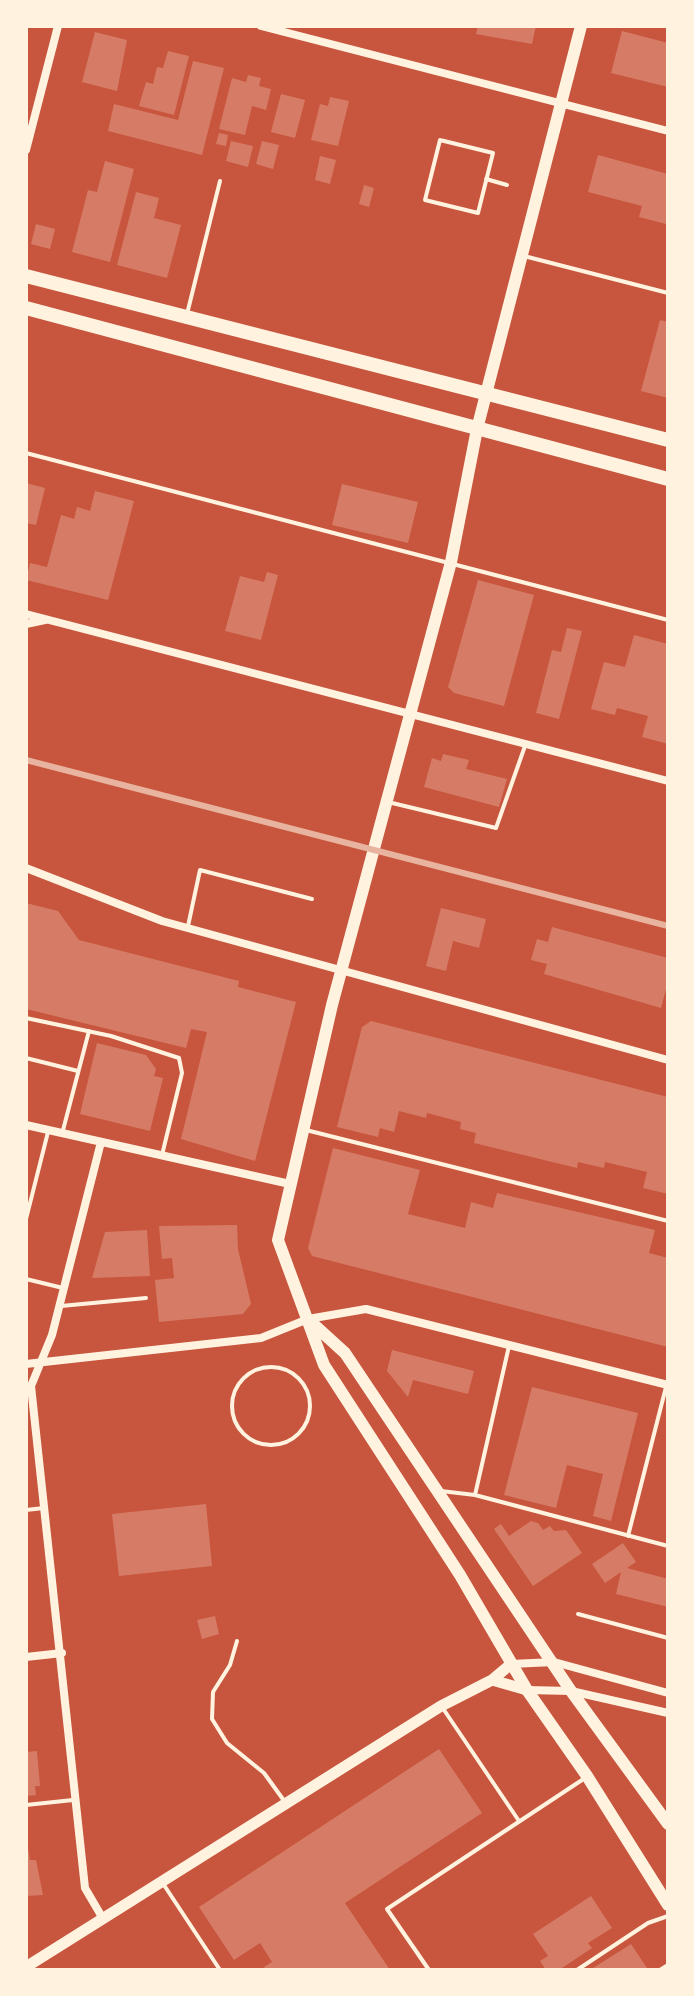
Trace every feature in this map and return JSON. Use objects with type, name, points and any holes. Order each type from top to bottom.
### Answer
[{"type":"main road","points":[[581,26],[477,429],[451,562],[341,970],[278,1240],[324,1365],[460,1575],[527,1690],[587,1776],[668,1905]]},
{"type":"main road","points":[[26,276],[668,440]]},
{"type":"main road","points":[[26,308],[668,479]]},
{"type":"main road","points":[[308,1319],[345,1353],[571,1691],[668,1824]]},
{"type":"street","points":[[26,150],[28,131],[58,26]]},
{"type":"street","points":[[261,26],[668,131]]},
{"type":"street","points":[[26,614],[410,711],[668,781]]},
{"type":"street","points":[[26,624],[46,620]]},
{"type":"street","points":[[26,868],[187,929],[668,1060]]},
{"type":"street","points":[[26,1125],[290,1184]]},
{"type":"street","points":[[101,1142],[60,1306],[31,1386],[47,1507],[85,1888],[102,1917]]},
{"type":"street","points":[[26,1364],[261,1338],[308,1319],[366,1309],[667,1385]]},
{"type":"street","points":[[26,1657],[62,1653]]},
{"type":"street","points":[[34,1966],[160,1880],[441,1706],[492,1680],[511,1664],[554,1662],[668,1693]]},
{"type":"street","points":[[492,1680],[527,1690],[571,1691],[668,1713]]},
{"type":"lane","points":[[186,317],[220,181]]},
{"type":"lane","points":[[522,256],[668,293]]},
{"type":"lane","points":[[26,453],[668,620]]},
{"type":"lane","points":[[387,801],[496,828],[525,744]]},
{"type":"lane","points":[[187,929],[200,870],[312,899]]},
{"type":"lane","points":[[26,1018],[169,1052],[182,1062],[162,1155]]},
{"type":"lane","points":[[62,1134],[89,1031]]},
{"type":"lane","points":[[26,1058],[78,1071]]},
{"type":"lane","points":[[302,1129],[668,1221]]},
{"type":"lane","points":[[26,1219],[48,1131]]},
{"type":"lane","points":[[26,1279],[65,1288]]},
{"type":"lane","points":[[60,1306],[146,1298]]},
{"type":"lane","points":[[475,1495],[509,1346]]},
{"type":"lane","points":[[628,1536],[667,1385]]},
{"type":"lane","points":[[438,1490],[475,1495],[668,1546]]},
{"type":"lane","points":[[26,1510],[47,1507]]},
{"type":"lane","points":[[578,1614],[668,1638]]},
{"type":"lane","points":[[237,1641],[233,1658],[213,1692],[212,1719],[227,1743],[264,1773],[285,1802]]},
{"type":"lane","points":[[441,1706],[519,1821]]},
{"type":"lane","points":[[429,1970],[387,1909],[587,1776]]},
{"type":"lane","points":[[26,1805],[76,1800]]},
{"type":"lane","points":[[160,1880],[220,1970]]},
{"type":"lane","points":[[577,1970],[648,1923],[668,1916]]},
{"type":"lane","points":[[660,1970],[668,1965]]},
{"type":"path","points":[[440,140],[493,153],[486,179],[478,213],[425,200],[440,140]]},
{"type":"path","points":[[486,179],[507,185]]},
{"type":"path","points":[[264,1367],[285,1369],[295,1375],[302,1382],[310,1402],[310,1414],[299,1434],[278,1445],[255,1442],[246,1436],[238,1428],[231,1406],[233,1395],[245,1377],[264,1367]]},
{"type":"building","points":[[478,26],[536,26],[532,44],[476,34]]},
{"type":"building","points":[[622,31],[668,43],[668,87],[611,73]]},
{"type":"building","points":[[95,32],[127,40],[117,91],[82,82]]},
{"type":"building","points":[[168,51],[189,56],[174,115],[139,106],[146,82],[153,84],[157,67],[163,68]]},
{"type":"building","points":[[193,61],[224,68],[202,155],[108,131],[114,104],[178,120]]},
{"type":"building","points":[[248,75],[261,78],[259,86],[271,89],[266,110],[252,106],[245,135],[219,129],[232,78],[246,82]]},
{"type":"building","points":[[281,94],[305,100],[295,138],[271,132]]},
{"type":"building","points":[[330,97],[349,101],[338,146],[311,140],[320,104],[328,106]]},
{"type":"building","points":[[219,133],[228,135],[226,146],[216,144]]},
{"type":"building","points":[[231,141],[253,146],[248,167],[226,161]]},
{"type":"building","points":[[262,141],[279,145],[273,169],[256,164]]},
{"type":"building","points":[[598,155],[668,174],[666,224],[639,217],[642,206],[588,192]]},
{"type":"building","points":[[320,156],[336,160],[330,184],[315,180]]},
{"type":"building","points":[[105,161],[134,169],[110,262],[72,252],[88,190],[97,192]]},
{"type":"building","points":[[364,185],[374,188],[369,207],[359,204]]},
{"type":"building","points":[[136,192],[159,198],[154,218],[181,225],[167,278],[117,265]]},
{"type":"building","points":[[36,224],[55,229],[50,249],[31,244]]},
{"type":"building","points":[[660,320],[668,322],[668,398],[641,391]]},
{"type":"building","points":[[26,483],[45,488],[36,525],[26,523]]},
{"type":"building","points":[[342,484],[418,502],[408,543],[332,525]]},
{"type":"building","points":[[95,491],[134,501],[108,600],[26,580],[30,563],[47,567],[61,515],[74,519],[77,507],[90,511]]},
{"type":"building","points":[[267,572],[278,575],[261,640],[225,631],[240,576],[264,582]]},
{"type":"building","points":[[478,580],[534,595],[504,706],[454,693],[448,687]]},
{"type":"building","points":[[567,628],[582,631],[559,719],[536,713],[552,650],[561,652]]},
{"type":"building","points":[[634,635],[668,644],[668,744],[642,737],[648,716],[617,708],[615,715],[591,709],[604,662],[625,667]]},
{"type":"building","points":[[443,754],[469,760],[466,769],[507,779],[499,807],[424,787],[432,758],[441,761]]},
{"type":"building","points":[[26,903],[58,911],[79,940],[239,981],[238,987],[296,1002],[255,1161],[181,1139],[207,1032],[191,1029],[186,1048],[26,1009]]},
{"type":"building","points":[[441,908],[486,919],[479,948],[453,941],[446,971],[426,966]]},
{"type":"building","points":[[552,927],[668,958],[668,982],[661,1008],[544,974],[547,964],[531,960],[537,939],[548,942]]},
{"type":"building","points":[[371,1021],[668,1097],[668,1194],[643,1188],[647,1172],[605,1162],[604,1168],[578,1162],[577,1168],[474,1143],[476,1133],[460,1129],[461,1122],[427,1113],[426,1118],[399,1111],[394,1132],[380,1128],[378,1137],[337,1127],[362,1027]]},
{"type":"building","points":[[97,1043],[146,1055],[156,1069],[154,1076],[163,1078],[150,1131],[80,1114]]},
{"type":"building","points":[[333,1148],[420,1170],[408,1214],[465,1228],[471,1202],[493,1208],[497,1193],[655,1230],[649,1253],[668,1258],[668,1347],[312,1256],[308,1248]]},
{"type":"building","points":[[237,1225],[238,1249],[251,1304],[243,1314],[159,1322],[155,1280],[174,1278],[172,1258],[162,1259],[159,1226]]},
{"type":"building","points":[[147,1230],[150,1276],[92,1278],[105,1232]]},
{"type":"building","points":[[392,1350],[474,1371],[468,1394],[413,1380],[408,1397],[387,1371]]},
{"type":"building","points":[[532,1387],[638,1413],[611,1521],[593,1516],[603,1474],[567,1465],[556,1508],[504,1495]]},
{"type":"building","points":[[206,1504],[212,1566],[119,1576],[112,1514]]},
{"type":"building","points":[[531,1521],[538,1523],[543,1530],[550,1526],[554,1531],[566,1530],[582,1553],[533,1586],[494,1529],[501,1524],[509,1536]]},
{"type":"building","points":[[623,1543],[636,1562],[627,1568],[668,1579],[668,1607],[616,1594],[621,1572],[605,1583],[592,1564]]},
{"type":"building","points":[[215,1616],[219,1634],[202,1639],[197,1620]]},
{"type":"building","points":[[439,1749],[482,1813],[345,1903],[390,1970],[266,1970],[264,1967],[272,1962],[260,1943],[234,1960],[199,1907]]},
{"type":"building","points":[[37,1751],[40,1786],[35,1786],[36,1795],[26,1796],[26,1752]]},
{"type":"building","points":[[26,1837],[30,1860],[36,1860],[43,1895],[26,1896]]},
{"type":"building","points":[[591,1896],[612,1928],[588,1943],[592,1948],[559,1970],[546,1970],[540,1961],[548,1956],[533,1934]]},
{"type":"building","points":[[631,1944],[647,1968],[645,1970],[590,1970]]},
{"type":"railway","points":[[26,760],[668,926]]}]
